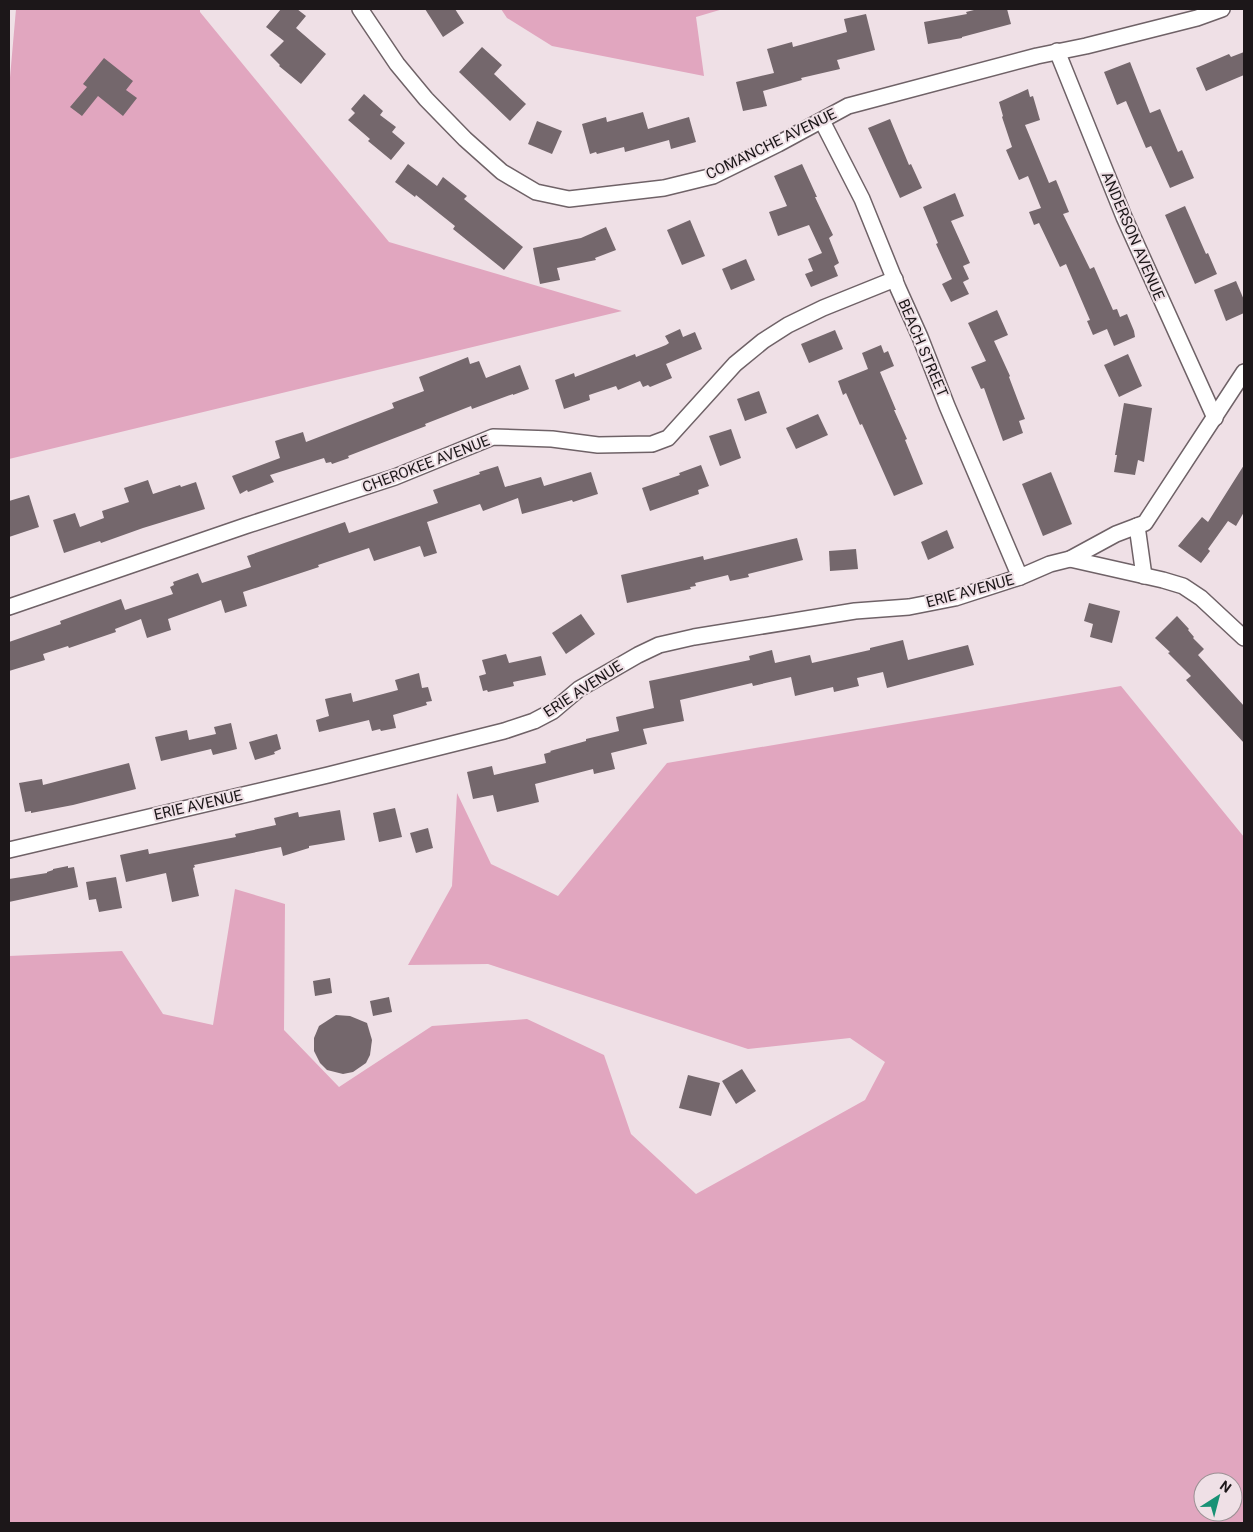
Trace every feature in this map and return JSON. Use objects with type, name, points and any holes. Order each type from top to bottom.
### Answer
[{"type":"street","name":"COMANCHE AVENUE","points":[[360,9],[397,64],[426,99],[502,172],[536,192],[568,198],[664,188],[713,176],[848,106],[1187,20],[1222,9]]},
{"type":"street","name":"ANDERSON AVENUE","points":[[1057,52],[1124,217],[1215,418]]},
{"type":"street","name":"BEACH STREET","points":[[822,121],[862,199],[1020,578]]},
{"type":"street","name":"CHEROKEE AVENUE","points":[[9,607],[395,477],[493,436],[552,439],[598,445],[652,444],[668,438],[735,364],[763,340],[823,308],[895,279]]},
{"type":"street","name":"ERIE AVENUE","points":[[9,850],[328,775],[534,721],[553,710],[579,689],[659,645],[694,636],[854,611],[909,607],[936,602],[1020,578],[1050,564],[1070,559],[1116,534],[1145,523],[1244,372]]},
{"type":"street","points":[[1137,526],[1144,576]]},
{"type":"street","name":"ERIE AVENUE","points":[[1070,559],[1183,586],[1201,598],[1244,638]]},
{"type":"shaded area","points":[[16,9],[200,9],[200,12],[389,242],[622,311],[9,459],[9,89]]},
{"type":"shaded area","points":[[501,9],[723,9],[696,17],[704,76],[552,46],[507,18]]},
{"type":"shaded area","points":[[1121,686],[1244,837],[1244,1523],[9,1523],[9,956],[122,951],[163,1014],[213,1025],[235,889],[285,904],[284,1030],[339,1087],[432,1026],[527,1019],[604,1055],[631,1134],[696,1194],[865,1100],[885,1062],[850,1038],[748,1049],[488,964],[408,965],[452,886],[457,793],[491,864],[558,896],[667,763]]},
{"type":"building","points":[[281,9],[297,9],[306,16],[296,28],[326,54],[301,84],[279,66],[270,55],[284,41],[266,27]]},
{"type":"building","points":[[425,9],[455,9],[464,23],[443,37]]},
{"type":"building","points":[[978,9],[1007,9],[1011,24],[962,38],[928,44],[924,22],[967,14],[966,12]]},
{"type":"building","points":[[866,14],[875,50],[837,60],[840,69],[801,78],[802,80],[763,91],[767,106],[743,111],[736,82],[774,73],[767,49],[792,42],[793,47],[847,32],[844,19]]},
{"type":"building","points":[[482,47],[502,65],[494,74],[526,104],[510,121],[459,72]]},
{"type":"building","points":[[1244,52],[1244,75],[1206,91],[1196,68],[1229,54],[1231,57]]},
{"type":"building","points":[[104,58],[133,81],[126,90],[137,98],[123,116],[98,96],[82,116],[70,107],[87,87],[83,84]]},
{"type":"building","points":[[1130,62],[1150,113],[1160,109],[1178,152],[1182,150],[1194,178],[1170,188],[1151,146],[1146,148],[1126,101],[1117,105],[1104,72]]},
{"type":"building","points":[[1028,89],[1030,97],[1033,96],[1040,120],[1025,125],[1049,183],[1056,180],[1069,212],[1063,214],[1090,269],[1094,267],[1113,310],[1117,309],[1120,317],[1127,314],[1134,331],[1135,337],[1114,346],[1107,329],[1093,335],[1087,321],[1090,320],[1066,264],[1060,267],[1039,223],[1034,225],[1029,212],[1041,208],[1028,176],[1019,180],[1006,150],[1012,147],[999,102]]},
{"type":"building","points":[[364,94],[383,111],[380,115],[396,127],[392,132],[405,143],[391,160],[368,141],[370,139],[348,120],[355,113],[351,109]]},
{"type":"building","points":[[643,112],[648,129],[689,117],[696,142],[671,149],[669,140],[625,152],[624,147],[590,154],[582,124],[606,117],[607,122]]},
{"type":"building","points":[[890,119],[909,165],[911,164],[922,188],[900,198],[868,128]]},
{"type":"building","points":[[537,121],[562,131],[552,154],[528,144]]},
{"type":"building","points":[[408,164],[437,186],[443,177],[467,196],[464,199],[523,247],[504,270],[453,229],[455,226],[416,195],[415,197],[395,182]]},
{"type":"building","points":[[802,164],[833,235],[829,238],[839,263],[834,266],[838,276],[811,287],[805,274],[813,271],[808,259],[822,253],[809,225],[778,236],[769,212],[787,206],[774,176]]},
{"type":"building","points":[[955,193],[964,216],[951,221],[970,263],[963,266],[969,279],[963,282],[969,294],[951,302],[942,284],[952,279],[936,244],[938,243],[923,207]]},
{"type":"building","points":[[1185,206],[1217,274],[1195,284],[1165,215]]},
{"type":"building","points":[[690,220],[705,256],[682,265],[667,230]]},
{"type":"building","points":[[606,227],[616,250],[595,258],[596,260],[557,268],[560,280],[540,284],[533,248],[581,238]]},
{"type":"building","points":[[746,259],[755,280],[731,290],[722,269]]},
{"type":"building","points":[[1236,281],[1244,300],[1244,313],[1226,321],[1214,290]]},
{"type":"building","points":[[997,310],[1008,335],[994,341],[1010,376],[1025,419],[1019,421],[1023,433],[1003,441],[984,388],[981,389],[971,367],[986,361],[968,323]]},
{"type":"building","points":[[680,329],[683,337],[695,332],[702,349],[666,364],[672,378],[650,387],[648,385],[643,387],[640,381],[618,390],[616,386],[589,395],[590,400],[564,409],[555,380],[574,373],[575,377],[635,354],[636,357],[666,345],[669,343],[665,336]]},
{"type":"building","points":[[835,330],[843,349],[809,363],[801,344]]},
{"type":"building","points":[[881,345],[884,353],[888,351],[894,366],[880,372],[923,484],[894,496],[862,424],[860,425],[846,393],[843,395],[838,381],[868,369],[862,353]]},
{"type":"building","points":[[1128,354],[1142,386],[1119,397],[1104,365]]},
{"type":"building","points":[[468,357],[470,364],[479,361],[486,378],[520,365],[529,389],[472,409],[471,406],[332,464],[331,462],[326,463],[324,458],[270,475],[274,482],[240,494],[232,476],[280,458],[275,441],[303,432],[306,442],[394,408],[392,403],[424,391],[419,377]]},
{"type":"building","points":[[759,391],[767,413],[745,421],[737,399]]},
{"type":"building","points":[[1124,403],[1152,408],[1144,462],[1138,460],[1135,475],[1114,472]]},
{"type":"building","points":[[818,414],[828,435],[796,449],[786,428]]},
{"type":"building","points":[[731,429],[741,458],[720,466],[709,436]]},
{"type":"building","points":[[701,465],[709,486],[698,490],[699,494],[650,511],[642,488],[680,475],[679,473]]},
{"type":"building","points":[[1244,465],[1244,512],[1236,526],[1228,521],[1208,549],[1210,551],[1201,563],[1178,546],[1202,517],[1208,522]]},
{"type":"building","points":[[498,466],[505,487],[541,477],[544,486],[591,472],[598,494],[522,514],[518,498],[483,511],[480,504],[427,522],[437,553],[424,557],[420,546],[374,561],[369,548],[243,592],[247,606],[225,613],[221,600],[168,619],[171,630],[147,638],[141,619],[115,629],[116,632],[69,648],[68,646],[43,654],[45,660],[9,671],[9,642],[61,624],[60,621],[121,599],[125,610],[173,594],[170,587],[174,585],[173,582],[198,573],[202,583],[251,567],[247,556],[345,522],[349,533],[438,503],[433,490]]},
{"type":"building","points":[[1051,472],[1072,524],[1043,536],[1022,484]]},
{"type":"building","points":[[148,480],[153,494],[196,482],[205,509],[64,553],[53,520],[75,513],[80,527],[104,518],[102,511],[129,502],[124,488]]},
{"type":"building","points":[[29,495],[39,527],[9,537],[9,501]]},
{"type":"building","points":[[947,530],[954,548],[928,560],[921,542]]},
{"type":"building","points":[[797,538],[803,560],[748,574],[749,577],[730,581],[728,575],[695,583],[696,586],[690,587],[691,589],[627,603],[621,575],[703,556],[704,560]]},
{"type":"building","points":[[856,549],[858,569],[830,571],[829,551]]},
{"type":"building","points":[[1089,603],[1120,611],[1112,643],[1090,637],[1093,624],[1084,621]]},
{"type":"building","points":[[581,614],[595,634],[566,654],[552,633]]},
{"type":"building","points":[[1177,616],[1189,629],[1193,638],[1204,649],[1198,655],[1244,706],[1244,743],[1186,680],[1191,676],[1155,638]]},
{"type":"building","points":[[903,640],[908,660],[968,645],[974,665],[887,688],[883,672],[857,678],[859,686],[834,692],[833,687],[795,696],[791,677],[753,686],[752,683],[680,700],[684,721],[643,729],[647,744],[611,753],[615,769],[594,774],[593,769],[535,784],[539,802],[497,812],[493,795],[473,799],[467,772],[492,766],[494,775],[546,763],[544,754],[550,751],[586,741],[586,739],[619,731],[616,717],[654,708],[649,681],[750,660],[749,656],[772,650],[775,663],[810,655],[812,663],[870,650],[870,648]]},
{"type":"building","points":[[506,654],[509,663],[541,656],[546,675],[513,682],[514,686],[488,692],[487,690],[483,691],[479,676],[486,674],[482,660]]},
{"type":"building","points":[[419,673],[422,688],[428,687],[432,701],[426,702],[427,705],[393,715],[396,728],[372,731],[369,720],[319,732],[316,720],[329,716],[325,699],[351,693],[353,702],[398,690],[395,680]]},
{"type":"building","points":[[231,723],[237,749],[213,755],[211,749],[161,761],[155,737],[187,730],[189,740],[216,734],[214,727]]},
{"type":"building","points":[[277,734],[281,749],[274,752],[275,754],[255,760],[249,742]]},
{"type":"building","points":[[129,763],[136,789],[73,805],[31,813],[31,811],[25,812],[19,783],[42,779],[43,785]]},
{"type":"building","points":[[395,808],[402,837],[379,842],[373,813]]},
{"type":"building","points":[[340,810],[345,840],[309,846],[309,848],[283,856],[281,847],[194,865],[199,896],[172,902],[166,873],[126,882],[120,855],[148,849],[149,854],[236,837],[235,834],[276,825],[274,818],[298,812],[299,817]]},
{"type":"building","points":[[428,828],[433,848],[416,853],[410,833]]},
{"type":"building","points":[[68,866],[68,868],[74,867],[78,887],[9,902],[9,879],[47,873],[53,869]]},
{"type":"building","points":[[116,877],[122,908],[99,912],[96,899],[89,900],[86,882]]},
{"type":"building","points":[[330,978],[332,993],[315,996],[313,981]]},
{"type":"building","points":[[389,997],[392,1012],[373,1016],[370,1001]]},
{"type":"building","points":[[336,1015],[350,1016],[367,1023],[372,1040],[370,1055],[366,1063],[353,1072],[343,1074],[327,1070],[320,1063],[314,1051],[314,1038],[319,1026]]},
{"type":"building","points":[[742,1069],[756,1091],[736,1104],[722,1081]]},
{"type":"building","points":[[688,1075],[720,1083],[711,1116],[679,1108]]}]
